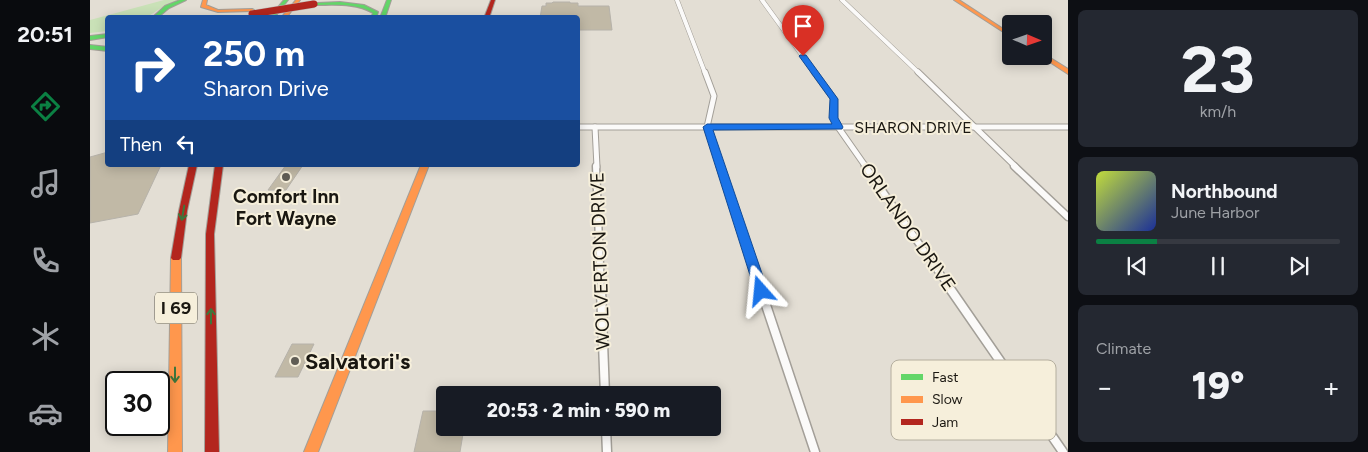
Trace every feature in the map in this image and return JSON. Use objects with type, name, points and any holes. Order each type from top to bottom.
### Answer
[{"type":"main road","points":[[158,15],[167,7],[184,0]]},
{"type":"main road","points":[[205,0],[204,6],[212,10],[254,11]]},
{"type":"main road","points":[[276,15],[298,0]]},
{"type":"main road","points":[[227,15],[318,2],[346,0]]},
{"type":"main road","points":[[383,15],[389,0]]},
{"type":"main road","points":[[487,15],[493,0]]},
{"type":"main road","points":[[956,0],[1002,30]]},
{"type":"main road","points":[[318,2],[369,6],[376,12],[374,15]]},
{"type":"main road","points":[[239,15],[254,11]]},
{"type":"main road","points":[[90,36],[105,34]]},
{"type":"main road","points":[[90,47],[105,49]]},
{"type":"main road","points":[[1052,61],[1068,72]]},
{"type":"main road","name":"I 69","points":[[175,452],[176,261],[192,167]]},
{"type":"main road","name":"I 69","points":[[212,452],[210,234],[219,167]]},
{"type":"main road","points":[[311,452],[424,167]]},
{"type":"street","points":[[677,0],[714,96],[714,103],[707,119],[707,127],[814,452]]},
{"type":"street","name":"ORLANDO DRIVE","points":[[762,0],[834,99],[834,118],[838,127],[1000,360]]},
{"type":"street","points":[[842,0],[949,101],[973,128],[1068,217]]},
{"type":"street","name":"SHARON DRIVE","points":[[580,127],[1068,127]]},
{"type":"street","name":"WOLVERTON DRIVE","points":[[594,127],[605,386]]},
{"type":"street","points":[[606,436],[607,452]]},
{"type":"street","name":"ORLANDO DRIVE","points":[[1056,440],[1064,452]]},
{"type":"green space","points":[[164,0],[178,0],[150,15],[108,15]]},
{"type":"green space","points":[[105,16],[105,31],[90,33],[90,20]]},
{"type":"building","points":[[570,2],[578,3],[578,6],[609,6],[612,30],[580,30],[580,15],[540,15],[542,6],[546,6],[546,3]]},
{"type":"building","points":[[105,153],[105,167],[160,167],[138,214],[90,223],[90,157]]},
{"type":"building","name":"Comfort Inn Fort Wayne","points":[[285,167],[302,167],[286,190],[268,190]]},
{"type":"building","name":"Salvatori's","points":[[292,344],[314,344],[298,377],[275,377]]},
{"type":"building","points":[[423,411],[436,411],[436,436],[463,436],[460,452],[414,452]]},
{"type":"traffic: fast","points":[[158,15],[167,7],[184,0]]},
{"type":"traffic: fast","points":[[274,15],[286,0]]},
{"type":"traffic: fast","points":[[383,15],[389,0]]},
{"type":"traffic: fast","points":[[317,4],[362,6],[376,12],[374,15]]},
{"type":"traffic: fast","points":[[90,38],[105,36]]},
{"type":"traffic: fast","points":[[90,47],[105,49]]},
{"type":"traffic: slow","points":[[205,0],[203,6],[218,11],[252,10]]},
{"type":"traffic: slow","points":[[286,15],[298,0]]},
{"type":"traffic: slow","points":[[956,0],[1002,30]]},
{"type":"traffic: slow","points":[[1052,61],[1068,72]]},
{"type":"traffic: slow","points":[[311,452],[424,167]]},
{"type":"traffic: slow","points":[[175,452],[176,258]]},
{"type":"traffic: jam","points":[[487,15],[493,0]]},
{"type":"traffic: jam","points":[[252,14],[314,4]]},
{"type":"traffic: jam","points":[[176,258],[183,211],[193,167]]},
{"type":"traffic: jam","points":[[212,452],[210,234],[219,167]]},
{"type":"place","name":"Comfort Inn Fort Wayne","points":[[286,177]]},
{"type":"place","name":"Salvatori's","points":[[295,361]]},
{"type":"route","points":[[761,291],[707,127],[838,127],[834,118],[834,99],[803,56]]}]
